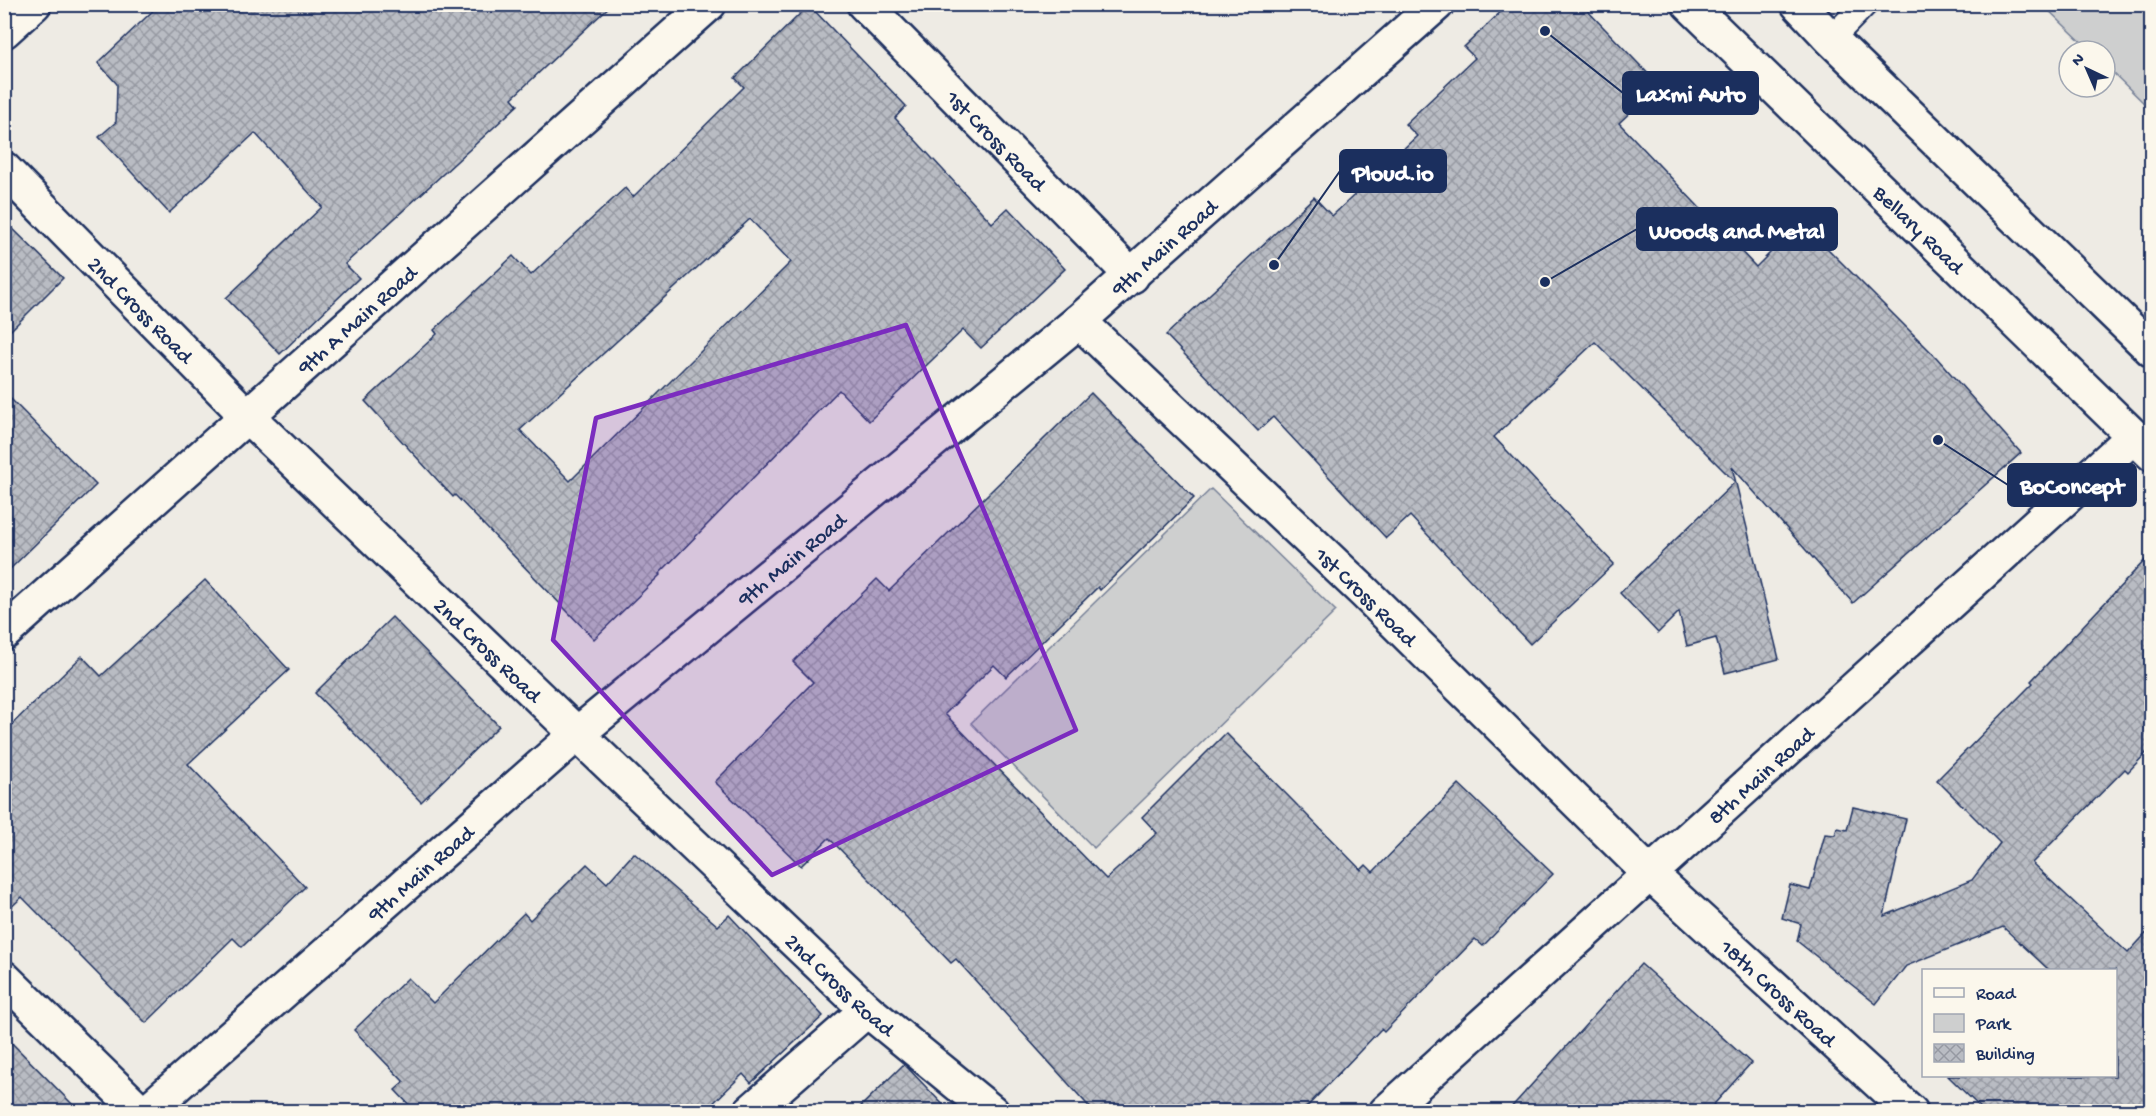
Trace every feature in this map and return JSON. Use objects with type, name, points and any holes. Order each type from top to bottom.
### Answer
[{"type":"street","points":[[4,31],[34,4]]},
{"type":"street","name":"9th A Main Road","points":[[4,633],[710,4]]},
{"type":"street","name":"1st Cross Road","points":[[864,4],[1132,276]]},
{"type":"street","name":"9th Main Road","points":[[146,1112],[577,734],[1132,276],[1437,4]]},
{"type":"street","name":"Bellary Road","points":[[1689,4],[2142,445]]},
{"type":"street","points":[[1798,4],[1831,39],[2151,350]]},
{"type":"street","name":"2nd Cross Road","points":[[4,169],[247,416],[577,734],[867,1010],[992,1112]]},
{"type":"street","name":"1st Cross Road","points":[[1079,321],[1364,592],[1649,873]]},
{"type":"street","name":"8th Main Road","points":[[1386,1112],[1649,873],[2142,445]]},
{"type":"street","name":"18th Cross Road","points":[[1649,873],[1911,1112]]},
{"type":"street","points":[[4,978],[141,1112]]},
{"type":"street","points":[[750,1112],[867,1010]]},
{"type":"lane","points":[[1831,39],[1865,4]]},
{"type":"highlighted area","points":[[906,325],[1076,730],[772,875],[553,640],[596,418]]},
{"type":"green space","points":[[2043,5],[2151,5],[2151,110],[2117,77],[2117,39],[2078,39]]},
{"type":"green space","points":[[1211,489],[1336,611],[1094,848],[971,723]]},
{"type":"building","points":[[160,4],[612,4],[512,98],[518,105],[345,264],[359,278],[280,354],[226,298],[322,207],[255,133],[169,213],[99,137],[116,122],[117,84],[98,63]]},
{"type":"building","points":[[1509,4],[1581,4],[1659,85],[1619,123],[1756,267],[1801,222],[1936,357],[2021,453],[1853,603],[1732,467],[1779,659],[1725,673],[1716,638],[1687,646],[1679,612],[1658,633],[1620,593],[1735,482],[1595,342],[1494,437],[1614,564],[1530,644],[1410,516],[1386,538],[1273,417],[1258,431],[1166,335],[1314,197],[1332,216],[1417,136],[1405,124],[1475,58],[1464,47]]},
{"type":"building","points":[[809,5],[906,106],[895,118],[992,223],[1008,208],[1065,269],[981,348],[963,330],[869,421],[839,390],[660,575],[594,639],[455,495],[453,497],[365,401],[437,334],[434,330],[513,256],[531,275],[625,188],[633,197],[744,87],[735,78]],"holes":[[[750,219],[791,262],[570,481],[520,430]]]},
{"type":"building","points":[[4,220],[63,278],[4,337]]},
{"type":"building","points":[[4,392],[96,485],[4,575]]},
{"type":"building","points":[[1091,393],[1194,498],[1100,590],[1098,587],[1006,677],[994,665],[945,714],[1106,879],[1157,833],[1142,817],[1226,733],[1361,870],[1366,865],[1373,872],[1459,784],[1553,874],[1483,946],[1475,939],[1384,1032],[1381,1029],[1302,1112],[1094,1112],[956,959],[951,963],[829,838],[801,866],[715,782],[813,682],[793,662],[877,579],[889,591]]},
{"type":"building","points":[[2151,554],[2151,748],[2128,772],[2125,769],[2032,863],[2128,953],[2151,928],[2151,1112],[1985,1112],[1949,1077],[2117,1077],[2117,969],[2048,969],[2003,927],[1906,966],[1876,1004],[1797,941],[1801,924],[1782,918],[1790,885],[1810,890],[1825,834],[1835,835],[1837,828],[1847,830],[1853,807],[1906,819],[1884,916],[1972,880],[2000,843],[1937,780],[2033,683],[2031,681]]},
{"type":"building","points":[[205,580],[289,670],[188,764],[305,887],[242,947],[233,938],[146,1023],[22,897],[4,914],[4,732],[82,656],[101,676]]},
{"type":"building","points":[[392,617],[499,726],[421,802],[315,693]]},
{"type":"building","points":[[634,853],[718,926],[729,915],[823,1016],[751,1083],[743,1074],[704,1112],[416,1112],[395,1090],[404,1082],[354,1030],[408,978],[433,1003],[524,913],[530,920],[587,864],[607,883]]},
{"type":"building","points":[[1641,964],[1751,1063],[1707,1112],[1507,1112]]},
{"type":"building","points":[[4,1035],[80,1112],[4,1112]]},
{"type":"building","points":[[904,1064],[950,1112],[855,1112]]},
{"type":"place","name":"Laxmi Auto","points":[[1545,31]]},
{"type":"place","name":"Ploud.io","points":[[1274,265]]},
{"type":"place","name":"Woods and Metal","points":[[1545,282]]},
{"type":"place","name":"BoConcept","points":[[1938,440]]}]
